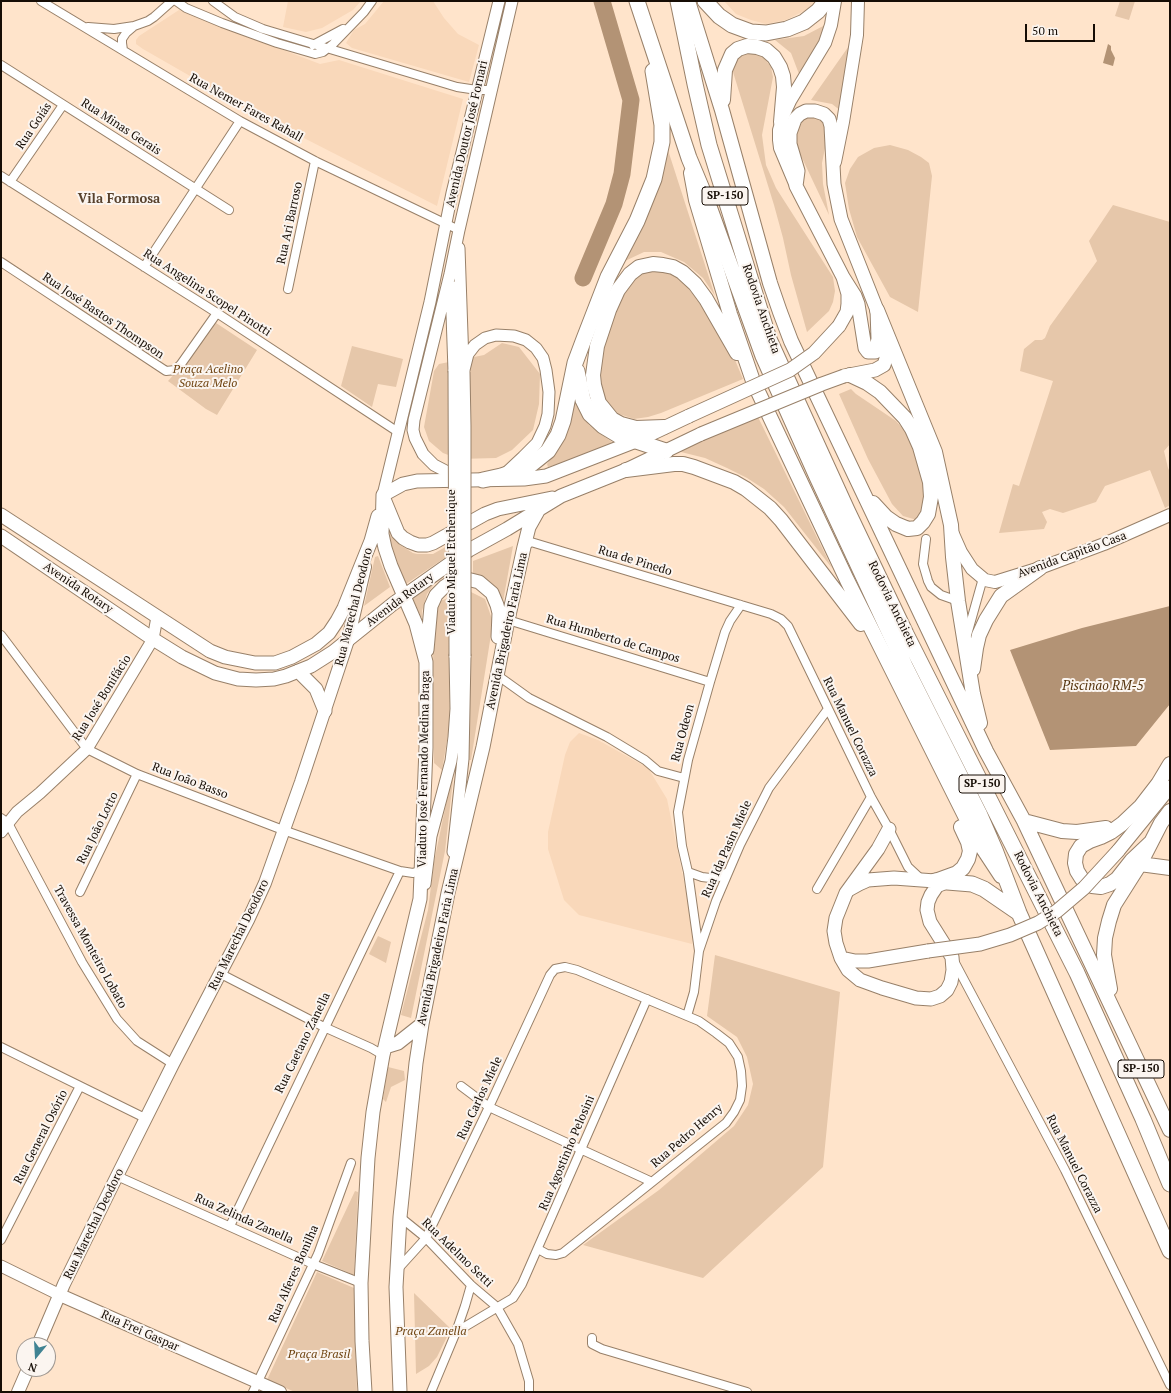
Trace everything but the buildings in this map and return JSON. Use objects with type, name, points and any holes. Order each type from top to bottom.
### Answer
[{"type":"highway","name":"Rodovia Anchieta","points":[[637,1],[689,158],[707,201],[763,356],[817,477],[905,666],[979,813],[1019,913],[1170,1251]]},
{"type":"highway","name":"Rodovia Anchieta","points":[[678,1],[709,145],[769,339],[847,510],[906,634],[1077,973],[1143,1119],[1170,1184]]},
{"type":"highway","name":"Rodovia Anchieta","points":[[688,1],[722,110],[780,312],[791,341],[986,751],[1024,821],[1170,1130]]},
{"type":"highway","points":[[705,1],[719,16],[732,25],[751,32],[766,33],[787,30],[804,22],[818,11],[826,1]]},
{"type":"highway","points":[[483,480],[528,467],[548,451],[554,444],[563,421],[575,363],[608,277],[637,221],[654,179],[660,158],[662,125],[648,38]]},
{"type":"highway","points":[[722,110],[724,74],[730,58],[734,52],[740,48],[747,46],[757,47],[766,50],[772,55],[782,72],[784,87],[781,122]]},
{"type":"highway","name":"Rodovia Anchieta","points":[[689,158],[696,200],[730,314],[751,376],[847,580],[976,838],[1009,888]]},
{"type":"highway","points":[[664,427],[629,428],[616,422],[605,412],[599,403],[594,385],[593,375],[598,346],[613,299],[623,281],[639,268],[653,264],[663,265],[682,272],[695,284],[706,299],[751,376]]},
{"type":"highway","points":[[877,310],[935,452],[951,525],[953,557],[964,644],[973,694],[986,751]]},
{"type":"highway","points":[[575,363],[583,400],[590,414],[603,426],[618,435],[666,451]]},
{"type":"highway","points":[[847,376],[867,383],[880,392],[908,423],[923,456],[931,492],[926,518],[919,527],[912,529],[902,527],[890,520],[864,493]]},
{"type":"highway","points":[[626,470],[683,464],[694,466],[734,482],[746,489],[770,508],[781,520],[882,651]]},
{"type":"highway","points":[[973,694],[974,660],[976,648],[979,635],[986,620],[1001,596],[1040,568]]},
{"type":"highway","points":[[1170,764],[1158,784],[1141,806],[1122,824],[1111,832],[1081,846],[1076,854],[1075,863],[1077,871],[1082,879],[1092,886],[1101,887],[1110,884],[1117,879],[1132,860],[1150,843],[1166,823],[1170,811]]},
{"type":"highway","points":[[934,881],[963,868],[970,851],[968,842],[949,798],[940,766]]},
{"type":"highway","points":[[1024,821],[1062,831],[1077,832],[1095,831],[1122,824]]},
{"type":"highway","points":[[1113,1007],[1104,955],[1105,938],[1114,905],[1140,864],[1150,843]]},
{"type":"highway","points":[[1140,864],[1170,868]]},
{"type":"highway","points":[[934,881],[972,884],[984,889],[1019,913]]},
{"type":"main road","points":[[796,186],[798,171],[790,144],[790,133],[795,119],[806,110],[815,111],[824,114],[829,119],[832,130],[834,184],[841,219],[877,310],[878,327],[877,346],[875,352],[868,352],[865,348],[858,304],[855,296],[796,186],[783,157],[778,136],[781,122],[790,101],[825,43],[831,25],[836,1]]},
{"type":"main road","points":[[834,167],[857,35],[858,1]]},
{"type":"main road","points":[[561,496],[498,509],[485,514],[427,545],[418,545],[406,540],[398,532],[383,495],[403,484],[417,481],[530,479],[546,476],[636,441],[664,427],[784,374],[814,353],[839,326],[847,312],[848,304],[848,294],[843,276]]},
{"type":"main road","name":"Avenida Rotary","points":[[1,536],[182,657],[215,672],[238,679],[274,679],[298,672],[311,666],[348,640],[404,596],[469,550],[538,511],[561,496],[626,470],[701,434],[822,384],[847,376],[875,370],[884,365],[887,350],[878,327]]},
{"type":"main road","name":"Rua Marechal Deodoro","points":[[42,1337],[117,1176],[147,1119],[173,1064],[221,974],[257,901],[266,879],[325,711],[348,640],[383,495]]},
{"type":"main road","name":"Viaduto José Fernando Medina Braga","points":[[383,495],[382,534],[385,548],[391,566],[416,624],[426,662],[426,748],[420,899]]},
{"type":"main road","name":"Avenida Brigadeiro Faria Lima","points":[[400,1392],[396,1309],[400,1217],[415,1071],[422,1024],[448,893],[483,747],[524,547],[529,527],[538,511]]},
{"type":"main road","name":"Avenida Rotary","points":[[1,515],[210,651],[225,657],[255,663],[275,662],[292,657],[316,644],[329,633],[344,608],[371,541]]},
{"type":"main road","name":"Avenida Capitão Casa","points":[[979,575],[990,582],[995,582],[1040,568],[1104,544],[1170,515]]},
{"type":"main road","points":[[951,525],[956,543],[967,562],[979,575]]},
{"type":"main road","points":[[426,662],[432,606],[436,595],[453,581],[463,578],[479,582],[492,593],[497,605],[499,614],[497,675]]},
{"type":"main road","points":[[298,672],[316,689],[325,711]]},
{"type":"main road","points":[[841,958],[855,961],[868,961],[980,944],[1010,935],[1038,923],[1057,911],[1101,871],[1170,787]]},
{"type":"main road","points":[[846,893],[868,880],[894,878],[934,881],[937,886],[930,895],[927,910],[930,922],[952,957],[953,970],[951,982],[947,990],[940,996],[931,999],[916,998],[882,988],[860,980],[848,970],[841,958],[834,931],[836,918],[846,893],[878,849],[889,828]]},
{"type":"main road","points":[[365,1392],[361,1284],[368,1158],[384,1051],[420,899]]},
{"type":"main road","points":[[384,1051],[422,1024]]},
{"type":"main road","name":"Rua Frei Gaspar","points":[[60,1295],[256,1388],[280,1392]]},
{"type":"main road","points":[[18,1392],[25,1377]]},
{"type":"street","name":"Rua Nemer Fares Rahall","points":[[41,1],[240,121],[315,161],[459,230]]},
{"type":"street","points":[[83,26],[114,29],[134,26],[148,21],[172,1]]},
{"type":"street","points":[[176,1],[182,6],[254,35],[317,54],[327,49],[364,12],[372,1]]},
{"type":"street","points":[[213,1],[235,17],[253,26],[456,87],[491,90]]},
{"type":"street","name":"Avenida Doutor José Fornari","points":[[398,432],[430,302],[446,223],[498,1]]},
{"type":"street","name":"Avenida Doutor José Fornari","points":[[464,480],[444,471],[428,460],[418,444],[414,430],[416,410],[450,274],[512,1]]},
{"type":"street","points":[[313,45],[350,25]]},
{"type":"street","points":[[123,50],[122,43],[124,36],[134,26]]},
{"type":"street","name":"Rua Minas Gerais","points":[[1,65],[229,210]]},
{"type":"street","name":"Rua Goiás","points":[[10,182],[63,104]]},
{"type":"street","points":[[144,267],[240,121]]},
{"type":"street","name":"Rua Ari Barroso","points":[[288,289],[315,161]]},
{"type":"street","name":"Rua Angelina Scopel Pinotti","points":[[1,176],[217,313],[398,432]]},
{"type":"street","name":"Avenida Doutor José Fornari","points":[[446,223],[450,274]]},
{"type":"street","name":"Viaduto Miguel Etchenique","points":[[448,893],[463,759],[460,656],[459,230]]},
{"type":"street","name":"Rua José Bastos Thompson","points":[[1,262],[166,371],[175,370],[181,364],[217,313]]},
{"type":"street","name":"Viaduto Miguel Etchenique","points":[[450,274],[460,371]]},
{"type":"street","points":[[460,371],[468,354],[475,345],[485,338],[496,334],[514,336],[526,340],[540,353],[545,364],[549,392],[548,414],[545,426],[537,443],[501,476]]},
{"type":"street","name":"Rua Marechal Deodoro","points":[[383,495],[398,432]]},
{"type":"street","points":[[926,539],[923,564],[928,582],[931,587],[941,596],[958,601]]},
{"type":"street","name":"Rua de Pinedo","points":[[524,547],[531,542],[740,605]]},
{"type":"street","points":[[964,644],[979,575]]},
{"type":"street","name":"Rua Odeon","points":[[699,951],[678,812],[684,778],[710,682],[726,632],[732,617],[740,605]]},
{"type":"street","name":"Rua Manuel Corazza","points":[[740,605],[771,614],[781,619],[788,626],[871,797],[889,828],[908,867],[934,881]]},
{"type":"street","name":"Rua José Bonifácio","points":[[1,832],[4,820],[17,812],[40,793],[87,749],[153,639],[157,616]]},
{"type":"street","name":"Rua Humberto de Campos","points":[[508,620],[710,682]]},
{"type":"street","name":"Rua João Basso","points":[[1,635],[87,749],[137,774],[283,830],[400,872],[413,873],[422,870]]},
{"type":"street","name":"Viaduto Miguel Etchenique","points":[[420,899],[425,888],[427,878],[431,836],[451,760],[460,656]]},
{"type":"street","points":[[497,675],[529,698],[607,737],[645,760],[658,771],[684,778]]},
{"type":"street","name":"Rua Ida Pasin Miele","points":[[687,1016],[694,992],[699,951],[728,872],[740,845],[769,788],[828,709]]},
{"type":"street","name":"Rua João Lotto","points":[[80,892],[137,774]]},
{"type":"street","points":[[817,889],[871,797]]},
{"type":"street","name":"Travessa Monteiro Lobato","points":[[4,820],[82,962],[117,1020],[137,1042],[173,1064]]},
{"type":"street","name":"Rua Caetano Zanella","points":[[230,1226],[324,1027],[400,872]]},
{"type":"street","points":[[688,872],[710,878],[728,872]]},
{"type":"street","name":"Rua Manuel Corazza","points":[[952,957],[1065,1170],[1170,1385]]},
{"type":"street","name":"Rua Pedro Henry","points":[[538,1249],[547,1254],[556,1255],[563,1253],[726,1123],[740,1100],[742,1086],[738,1057],[729,1043],[699,1021],[577,970],[565,967],[555,969]]},
{"type":"street","name":"Rua Carlos Miele","points":[[397,1271],[426,1238],[550,975],[555,969]]},
{"type":"street","points":[[221,974],[324,1027],[371,1048],[384,1051]]},
{"type":"street","name":"Rua Agostinho Pelosini","points":[[456,1332],[513,1298],[522,1284],[647,999]]},
{"type":"street","points":[[1,1047],[147,1119]]},
{"type":"street","name":"Rua General Osório","points":[[1,1240],[80,1086]]},
{"type":"street","points":[[461,1086],[489,1107],[652,1182]]},
{"type":"street","name":"Rua Alferes Bonilha","points":[[256,1388],[313,1264],[344,1187],[351,1163]]},
{"type":"street","name":"Rua Zelinda Zanella","points":[[117,1176],[361,1284]]},
{"type":"street","name":"Rua Adelmo Setti","points":[[400,1217],[426,1238],[471,1285],[497,1307]]},
{"type":"street","name":"Rua Frei Gaspar","points":[[1,1266],[60,1295]]},
{"type":"street","points":[[431,1392],[456,1332],[471,1285]]},
{"type":"street","points":[[497,1307],[518,1344],[529,1381],[529,1392]]},
{"type":"street","points":[[592,1338],[592,1344],[602,1349],[747,1392]]},
{"type":"shaded area","points":[[288,1],[361,1],[353,10],[322,28],[306,32],[283,27]]},
{"type":"shaded area","points":[[384,1],[433,1],[444,18],[458,34],[479,45],[469,82],[352,48],[346,43],[354,30],[365,24]]},
{"type":"shaded area","points":[[724,1],[817,1],[808,9],[786,20],[766,24],[736,14]]},
{"type":"shaded area","points":[[179,10],[320,64],[339,60],[463,99],[437,206],[251,111],[136,44],[136,40],[139,36]]},
{"type":"shaded area","points":[[579,733],[598,740],[648,768],[667,799],[694,930],[692,944],[579,915],[564,900],[548,849],[548,832],[565,755],[570,742]]},
{"type":"green space","points":[[1120,1],[1135,1],[1129,20],[1115,16]]},
{"type":"green space","points":[[827,24],[811,59],[799,74],[791,53],[775,40],[804,36]]},
{"type":"green space","points":[[851,43],[841,111],[832,104],[811,100]]},
{"type":"green space","points":[[749,53],[757,53],[765,59],[771,67],[773,77],[762,135],[766,165],[776,188],[833,277],[835,291],[833,302],[829,311],[807,332],[774,205],[733,72],[733,67],[738,57]]},
{"type":"green space","points":[[801,115],[822,119],[828,133],[822,163],[823,184],[829,215],[794,141]]},
{"type":"green space","points":[[890,145],[908,150],[921,157],[929,163],[932,176],[918,312],[890,297],[857,237],[849,209],[845,183],[850,169],[858,157],[874,148]]},
{"type":"green space","points":[[667,147],[715,296],[703,278],[684,262],[661,252],[644,252],[625,261],[621,259]]},
{"type":"green space","points":[[1113,205],[1170,222],[1170,444],[1164,451],[1170,472],[1170,505],[1165,508],[1150,470],[1105,486],[1096,502],[1063,513],[1050,509],[1042,512],[1047,522],[1044,529],[999,533],[1013,484],[1019,486],[1053,381],[1020,371],[1024,349],[1035,340],[1042,340],[1045,338],[1050,326],[1097,261],[1089,241]]},
{"type":"green space","points":[[650,268],[667,271],[683,282],[698,301],[735,360],[743,379],[661,413],[634,419],[619,414],[610,407],[602,397],[595,379],[599,348],[623,286]]},
{"type":"green space","name":"Praça Acelino Souza Melo","points":[[213,321],[257,350],[217,415],[206,409],[168,381],[197,349]]},
{"type":"green space","points":[[502,343],[519,347],[540,374],[539,404],[533,430],[512,450],[496,458],[459,459],[443,453],[429,441],[424,427],[434,371],[439,364],[484,355]]},
{"type":"green space","points":[[352,346],[403,359],[396,387],[378,384],[372,407],[341,386]]},
{"type":"green space","points":[[851,389],[896,421],[914,441],[928,500],[917,520],[903,516],[892,504],[868,459],[839,394]]},
{"type":"green space","points":[[573,394],[580,411],[589,425],[615,444],[548,467],[547,464],[557,451]]},
{"type":"green space","points":[[758,417],[832,568],[784,507],[764,489],[747,478],[705,458],[677,451]]},
{"type":"green space","points":[[389,530],[400,545],[413,553],[433,554],[449,545],[449,555],[406,584],[392,550]]},
{"type":"green space","points":[[513,546],[503,602],[496,588],[486,579],[473,573],[473,561]]},
{"type":"green space","points":[[378,556],[390,587],[364,606],[375,557]]},
{"type":"green space","points":[[433,584],[427,594],[421,617],[413,599]]},
{"type":"green space","points":[[471,592],[485,599],[493,622],[471,760],[469,760]]},
{"type":"green space","points":[[448,598],[450,723],[442,770],[434,763],[433,638],[437,602]]},
{"type":"green space","points":[[451,780],[453,780],[445,851],[411,1018],[401,1015],[428,910],[434,862]]},
{"type":"green space","points":[[378,936],[391,942],[386,963],[369,954]]},
{"type":"green space","points":[[715,955],[840,992],[823,1167],[703,1278],[583,1245],[659,1190],[734,1126],[748,1105],[753,1084],[747,1057],[737,1037],[707,1016]]},
{"type":"green space","points":[[388,1067],[404,1071],[405,1080],[391,1087],[386,1102],[383,1099]]},
{"type":"green space","points":[[355,1191],[358,1192],[354,1275],[322,1261]]},
{"type":"green space","name":"Praça Brasil","points":[[317,1272],[354,1288],[357,1392],[295,1392],[267,1380]]},
{"type":"green space","name":"Praça Zanella","points":[[414,1293],[451,1329],[437,1357],[429,1366],[416,1374]]},
{"type":"water","points":[[1108,44],[1111,46],[1111,50],[1115,58],[1113,66],[1103,63]]},
{"type":"water","name":"Piscinão RM-5","points":[[1170,606],[1170,704],[1136,746],[1050,750],[1010,650],[1082,628]]},
{"type":"waterway","points":[[583,278],[614,204],[622,174],[631,100],[602,1]]},
{"type":"district","name":"Vila Formosa","points":[[119,199]]}]
